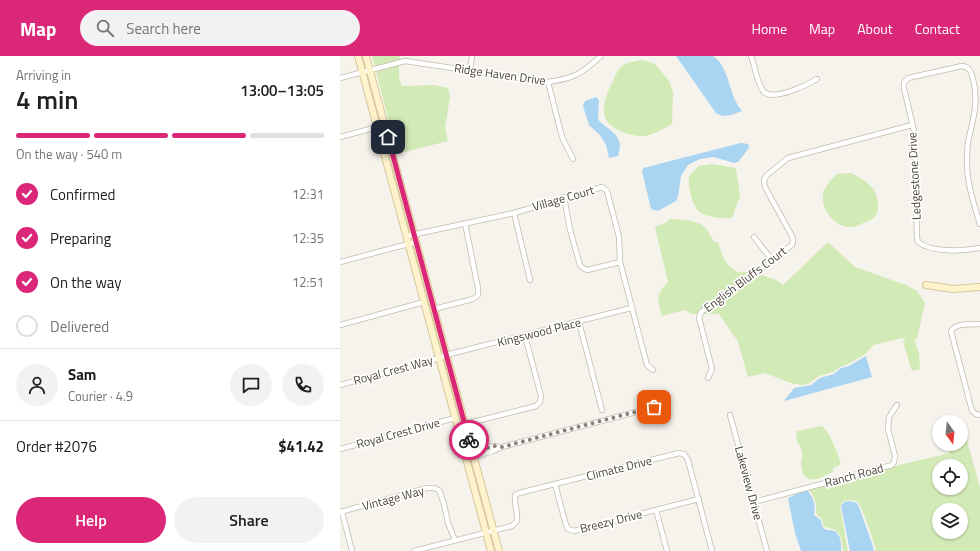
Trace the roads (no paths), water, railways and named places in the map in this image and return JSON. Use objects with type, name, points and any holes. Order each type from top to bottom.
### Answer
[{"type":"main road","points":[[358,56],[491,551]]},
{"type":"main road","points":[[366,56],[499,551]]},
{"type":"main road","points":[[393,185],[400,183]]},
{"type":"main road","points":[[926,285],[953,289],[980,287]]},
{"type":"street","points":[[470,70],[472,56]]},
{"type":"street","name":"Ridge Haven Drive","points":[[340,78],[405,61],[548,82],[578,75],[601,56]]},
{"type":"street","points":[[751,56],[760,86],[764,92],[770,95],[803,88],[817,79]]},
{"type":"street","name":"Ledgestone Drive","points":[[980,224],[972,201],[968,169],[968,144],[976,108],[978,87],[970,70],[964,66],[908,78],[904,83],[904,88],[914,131],[918,242],[928,246],[946,249],[964,250],[980,248]]},
{"type":"street","points":[[548,82],[562,137],[573,159]]},
{"type":"street","points":[[340,138],[385,125]]},
{"type":"street","name":"English Bluffs Court","points":[[708,378],[712,369],[699,318],[701,312],[750,278],[792,244],[793,241],[792,236],[765,187],[764,180],[767,175],[788,158],[912,125]]},
{"type":"street","name":"Village Court","points":[[407,236],[514,213],[602,187],[607,191],[619,237],[620,262],[631,308],[647,365],[653,370]]},
{"type":"street","points":[[564,197],[570,230],[578,260],[582,268],[588,270],[620,262]]},
{"type":"street","points":[[514,213],[530,280]]},
{"type":"street","points":[[434,309],[473,299],[478,295],[478,288],[465,223]]},
{"type":"street","points":[[754,237],[772,260]]},
{"type":"street","points":[[340,262],[416,242]]},
{"type":"street","points":[[340,325],[424,302]]},
{"type":"street","name":"Kingswood Place","points":[[446,355],[631,308]]},
{"type":"street","points":[[579,322],[602,410]]},
{"type":"street","points":[[980,324],[958,325],[952,328],[951,331],[972,411],[980,415]]},
{"type":"street","points":[[465,424],[536,406],[540,402],[541,396],[525,336]]},
{"type":"street","name":"Royal Crest Way","points":[[340,385],[446,355]]},
{"type":"street","points":[[473,454],[493,451],[502,447],[663,405]]},
{"type":"street","name":"Ranch Road","points":[[754,502],[892,465],[895,456],[888,429],[889,417],[897,405]]},
{"type":"street","name":"Lakeview Drive","points":[[730,415],[767,551]]},
{"type":"street","name":"Royal Crest Drive","points":[[340,449],[455,418]]},
{"type":"street","name":"Climate Drive","points":[[486,532],[512,526],[517,521],[518,515],[515,495],[519,493],[681,453],[688,460],[712,551]]},
{"type":"street","name":"Breezy Drive","points":[[555,484],[566,525],[568,529],[574,531],[699,499]]},
{"type":"street","name":"Vintage Way","points":[[352,551],[341,512],[427,488],[439,490],[448,524],[455,540]]},
{"type":"street","points":[[656,510],[667,551]]},
{"type":"street","points":[[414,551],[486,532]]},
{"type":"water","points":[[676,56],[713,56],[719,61],[726,74],[737,104],[742,111],[726,116],[716,113]]},
{"type":"water","points":[[596,97],[599,100],[599,121],[613,132],[620,144],[618,156],[609,158],[606,145],[600,135],[589,125],[583,106],[585,101]]},
{"type":"water","points":[[741,143],[748,144],[749,148],[738,162],[734,163],[714,157],[700,159],[688,165],[681,176],[676,201],[658,211],[651,209],[642,171],[643,168]]},
{"type":"water","points":[[866,356],[872,377],[784,401],[794,388],[811,385],[820,378],[834,374],[841,368],[849,366]]},
{"type":"water","points":[[803,491],[808,491],[812,497],[815,506],[814,515],[821,520],[824,528],[826,530],[835,531],[838,534],[840,538],[841,551],[801,551],[795,533],[788,498]]},
{"type":"water","points":[[850,501],[857,503],[874,551],[850,551],[841,506],[844,502]]}]
